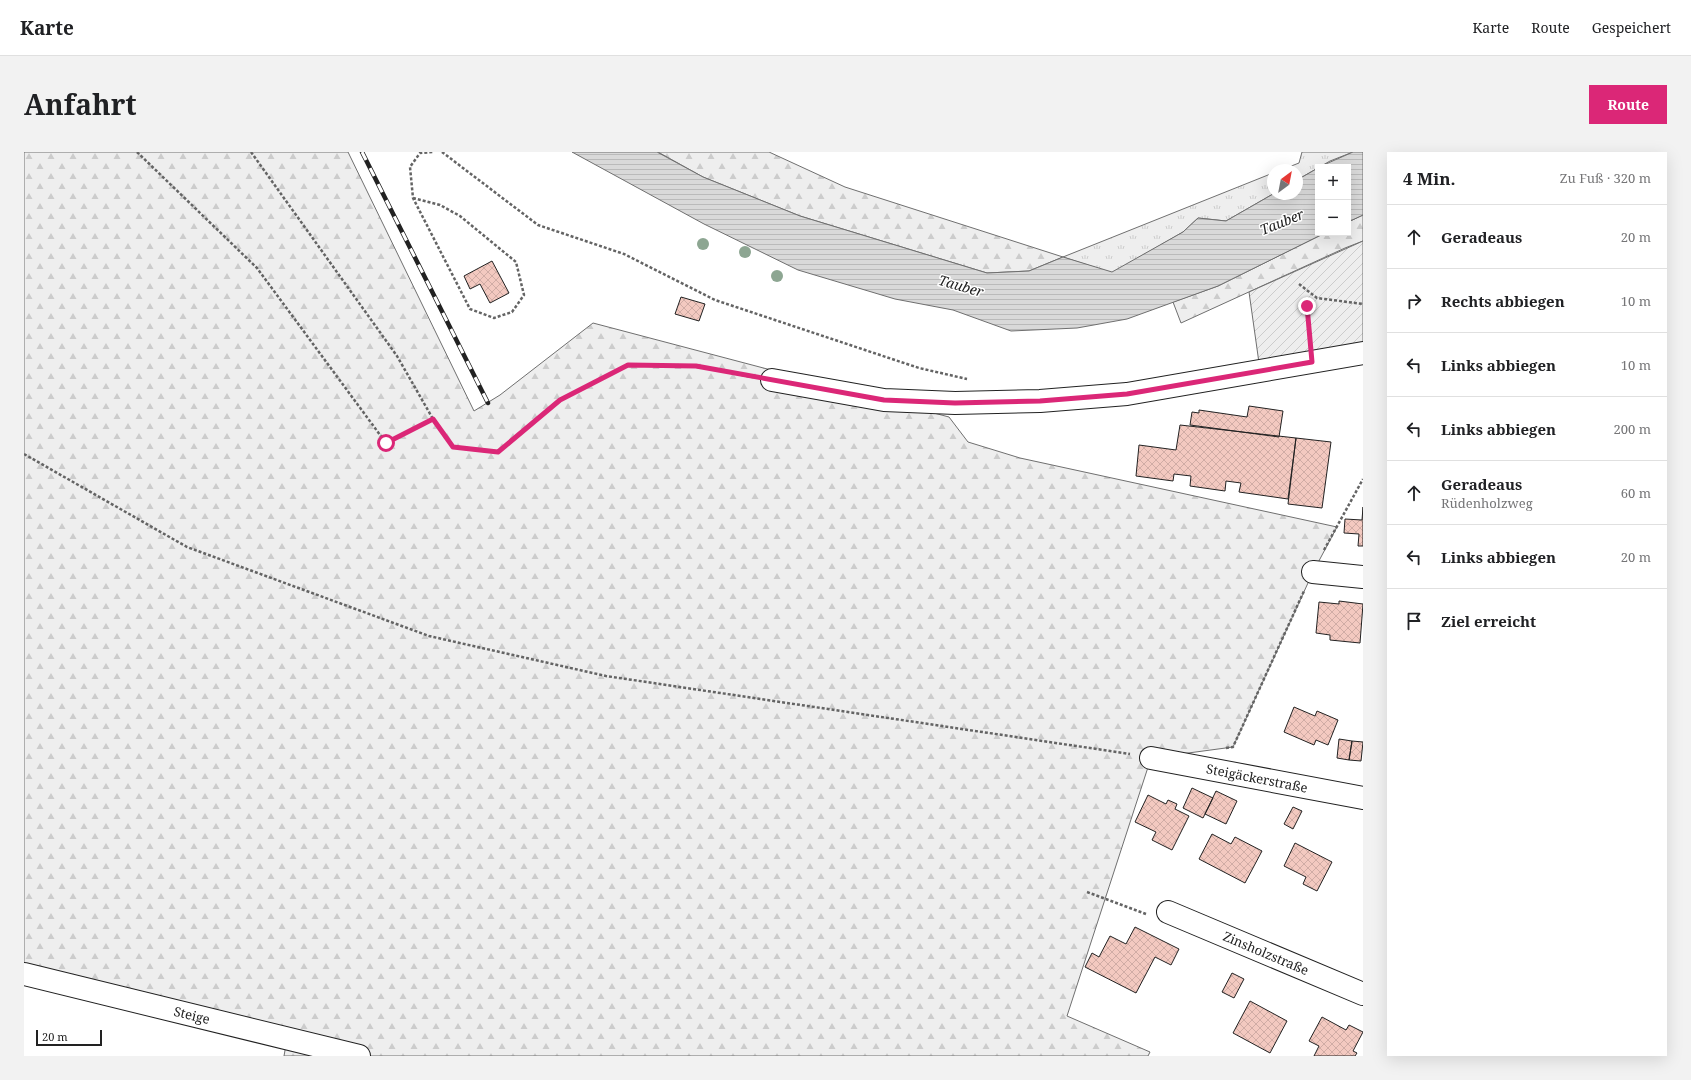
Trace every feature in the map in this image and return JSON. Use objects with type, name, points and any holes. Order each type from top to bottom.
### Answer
[{"type":"street","points":[[772,380],[884,400],[989,403],[1127,394],[1363,353]]},
{"type":"street","points":[[1313,572],[1363,577]]},
{"type":"street","name":"Steigäckerstraße","points":[[1151,758],[1363,798]]},
{"type":"street","name":"Zinsholzstraße","points":[[1168,912],[1363,994]]},
{"type":"street","name":"Steige","points":[[24,974],[360,1056]]},
{"type":"path","points":[[137,152],[257,268],[386,443],[433,419]]},
{"type":"path","points":[[251,152],[397,356],[433,419],[453,447],[498,452],[560,400],[628,365],[696,366],[772,380]]},
{"type":"path","points":[[413,198],[440,205],[460,216],[516,262],[524,295],[512,312],[494,318],[470,309],[413,198],[410,167],[420,153],[433,152]]},
{"type":"path","points":[[442,152],[538,225],[624,254],[715,300],[919,368],[973,381]]},
{"type":"path","points":[[1299,284],[1317,298],[1363,304]]},
{"type":"path","points":[[1307,306],[1312,362]]},
{"type":"path","points":[[24,454],[186,547],[429,636],[606,676],[1151,758]]},
{"type":"path","points":[[1225,748],[1233,747],[1313,572],[1363,479]]},
{"type":"path","points":[[1087,892],[1160,919],[1168,912]]},
{"type":"green space","points":[[24,152],[348,152],[474,411],[500,395],[593,323],[949,417],[968,442],[1020,458],[1337,527],[1313,572],[1233,747],[1151,758],[1067,1016],[1150,1052],[1148,1056],[284,1056],[287,1039],[24,974]]},
{"type":"green space","points":[[658,152],[769,152],[845,187],[1063,257],[1029,271],[987,273],[800,216],[703,177]]},
{"type":"green space","points":[[1302,152],[1353,152],[1325,164],[1315,164],[1315,170],[1303,177],[1303,164],[1296,164],[1299,163]]},
{"type":"green space","points":[[1267,175],[1267,197],[1226,221],[1198,218],[1183,232],[1112,273],[1063,257]]},
{"type":"green space","points":[[1363,215],[1363,241],[1181,323],[1173,302],[1218,286],[1319,236],[1351,236],[1351,221]]},
{"type":"green space","points":[[1363,241],[1363,353],[1260,370],[1249,292]]},
{"type":"water","name":"Tauber","points":[[572,152],[657,152],[703,177],[800,216],[987,273],[1029,271],[1063,257],[1112,272],[1183,232],[1198,218],[1226,221],[1267,197],[1267,200],[1303,200],[1303,177],[1315,170],[1315,236],[1319,236],[1218,286],[1127,319],[1077,328],[1011,331],[953,310],[895,299],[798,270],[704,224]]},
{"type":"water","points":[[1353,152],[1363,152],[1363,215],[1351,221],[1351,164],[1326,164]]},
{"type":"building","points":[[492,261],[509,293],[490,303],[480,284],[470,289],[464,276]]},
{"type":"building","points":[[681,297],[705,304],[699,321],[675,314]]},
{"type":"building","points":[[1249,406],[1283,411],[1279,437],[1190,425],[1192,412],[1199,413],[1199,410],[1247,417]]},
{"type":"building","points":[[1180,425],[1296,438],[1288,499],[1239,492],[1241,483],[1226,481],[1225,491],[1190,486],[1191,476],[1174,474],[1173,481],[1136,476],[1139,445],[1176,450]]},
{"type":"building","points":[[1296,438],[1331,442],[1322,508],[1288,504]]},
{"type":"building","points":[[1363,507],[1363,546],[1358,546],[1359,534],[1344,533],[1345,519],[1362,520]]},
{"type":"building","points":[[1339,601],[1363,604],[1360,643],[1330,640],[1330,635],[1316,633],[1319,602],[1339,604]]},
{"type":"building","points":[[1294,707],[1315,716],[1317,711],[1338,720],[1328,745],[1316,740],[1314,745],[1284,732]]},
{"type":"building","points":[[1339,739],[1352,741],[1349,760],[1337,758]]},
{"type":"building","points":[[1352,741],[1363,742],[1361,761],[1349,760]]},
{"type":"building","points":[[1192,788],[1213,798],[1203,818],[1183,808]]},
{"type":"building","points":[[1216,791],[1237,801],[1226,824],[1205,814]]},
{"type":"building","points":[[1148,795],[1166,804],[1168,800],[1177,804],[1175,809],[1189,816],[1172,850],[1152,840],[1156,832],[1135,822]]},
{"type":"building","points":[[1293,807],[1302,811],[1293,829],[1284,824]]},
{"type":"building","points":[[1212,834],[1231,844],[1235,837],[1262,851],[1245,883],[1199,859]]},
{"type":"building","points":[[1295,843],[1332,862],[1317,891],[1303,884],[1306,877],[1284,866]]},
{"type":"building","points":[[1135,927],[1179,949],[1171,965],[1155,957],[1136,993],[1085,967],[1092,953],[1099,957],[1110,936],[1126,944]]},
{"type":"building","points":[[1232,973],[1244,979],[1234,998],[1222,992]]},
{"type":"building","points":[[1250,1001],[1287,1021],[1270,1053],[1233,1033]]},
{"type":"building","points":[[1322,1017],[1346,1030],[1349,1025],[1363,1032],[1353,1051],[1357,1053],[1355,1056],[1314,1056],[1319,1046],[1309,1041]]},
{"type":"railway","points":[[362,152],[488,403]]},
{"type":"route","points":[[386,443],[433,419],[453,447],[498,452],[560,400],[628,365],[696,366],[884,400],[989,403],[1040,401],[1127,394],[1312,362],[1307,306]]}]
